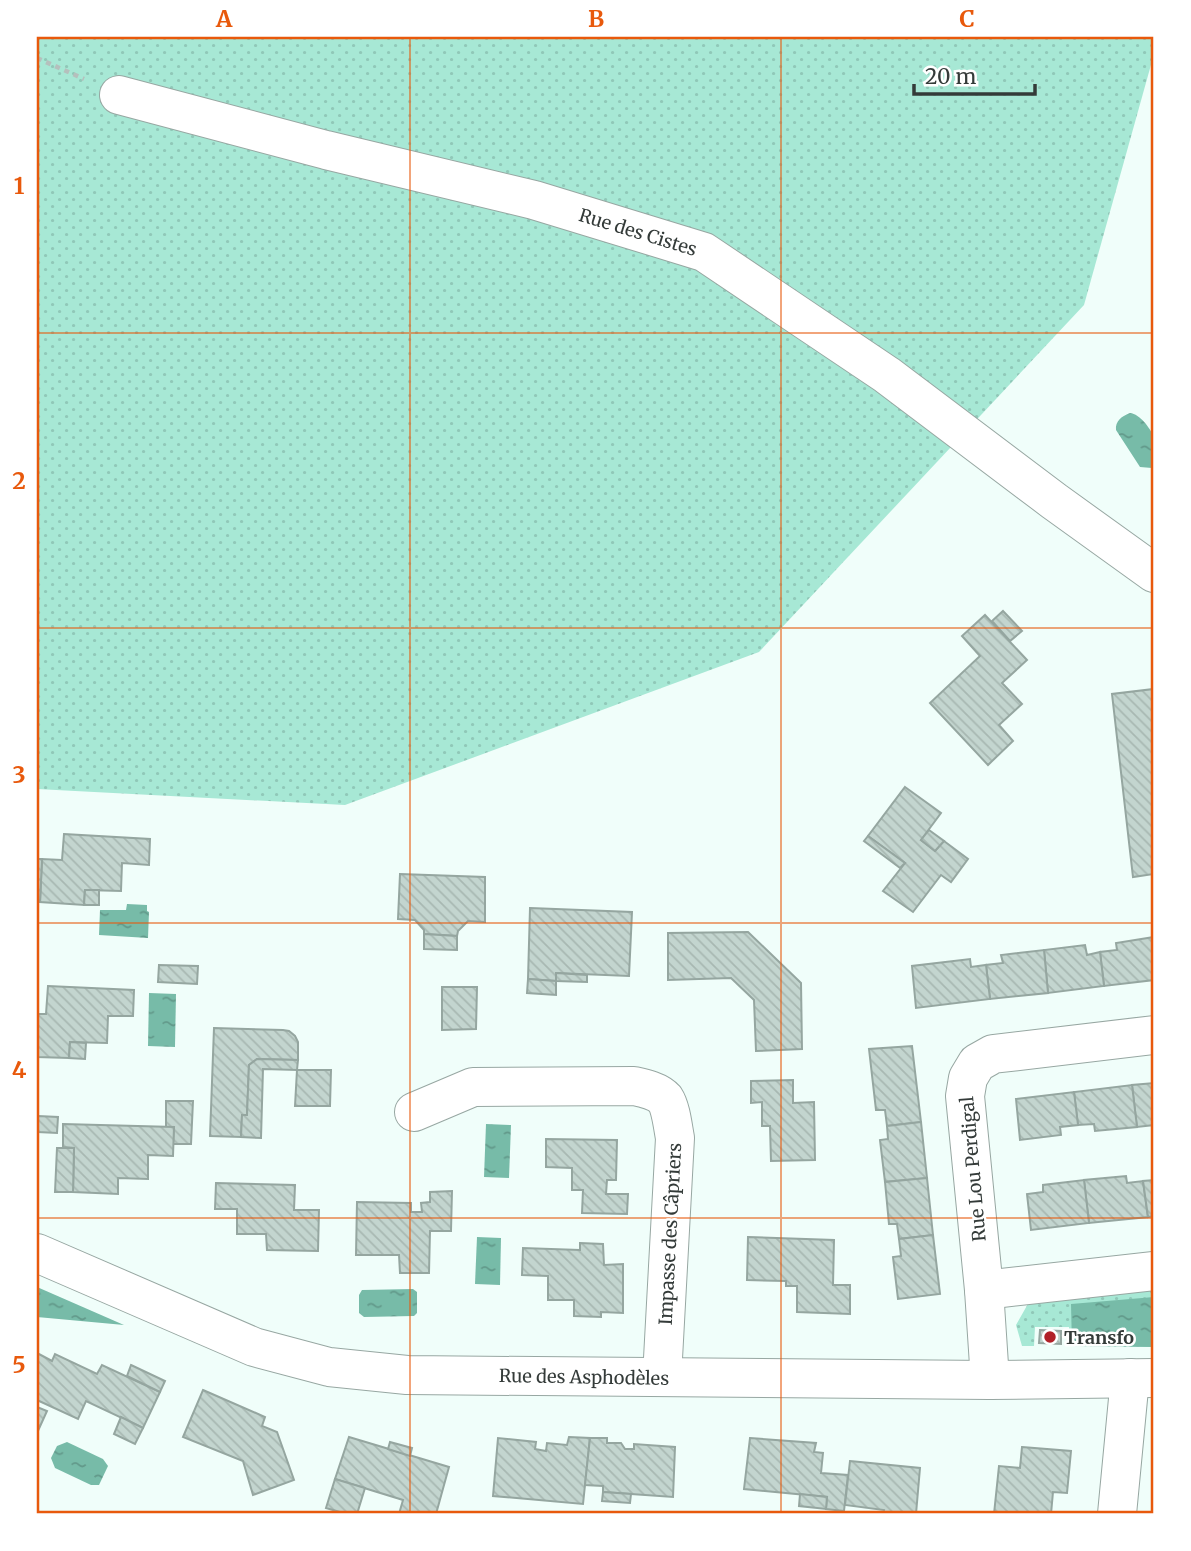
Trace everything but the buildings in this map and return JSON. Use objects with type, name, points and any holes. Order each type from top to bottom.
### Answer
[{"type":"street","name":"Rue des Cistes","points":[[119,95],[534,200],[704,252],[887,375],[1154,573]]},
{"type":"street","name":"Rue Lou Perdigal","points":[[990,1380],[965,1096],[968,1078],[977,1063],[993,1054],[1154,1035]]},
{"type":"street","name":"Impasse des Câpriers","points":[[414,1112],[473,1087],[634,1086],[649,1090],[664,1099],[675,1138],[662,1377]]},
{"type":"street","name":"Rue des Asphodèles","points":[[37,1253],[254,1347],[329,1367],[407,1375],[990,1380],[1142,1378]]},
{"type":"street","points":[[984,1290],[1154,1270]]},
{"type":"street","points":[[1117,1514],[1142,1378]]},
{"type":"path","points":[[37,59],[119,95]]},
{"type":"shaded area","points":[[37,37],[1154,37],[1154,54],[1084,305],[759,652],[345,805],[37,789]]},
{"type":"shaded area","points":[[1154,1287],[1154,1347],[1069,1346],[1069,1327],[1035,1327],[1034,1346],[1022,1346],[1016,1325],[1029,1302]]},
{"type":"water","points":[[1130,413],[1141,419],[1154,437],[1152,468],[1140,467],[1116,430],[1120,419]]},
{"type":"water","points":[[127,904],[147,905],[148,938],[99,935],[100,910],[126,910]]},
{"type":"water","points":[[149,993],[176,994],[175,1047],[148,1046]]},
{"type":"water","points":[[486,1124],[511,1125],[509,1178],[484,1177]]},
{"type":"water","points":[[477,1237],[501,1238],[500,1285],[475,1284]]},
{"type":"water","points":[[37,1287],[124,1325],[37,1317]]},
{"type":"water","points":[[413,1289],[417,1292],[417,1313],[414,1316],[364,1317],[359,1313],[359,1295],[362,1290]]},
{"type":"water","points":[[1154,1297],[1154,1347],[1072,1346],[1071,1304]]},
{"type":"water","points":[[67,1442],[103,1459],[108,1466],[99,1485],[91,1485],[55,1468],[51,1458],[57,1446]]},
{"type":"place","name":"Transfo","points":[[1050,1337]]}]
